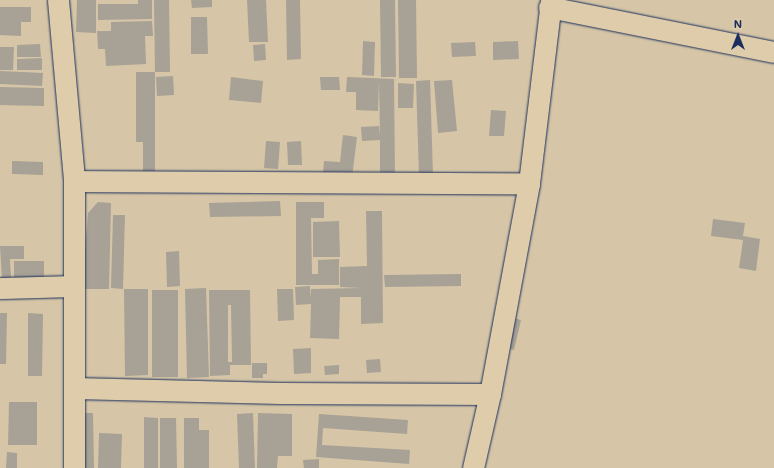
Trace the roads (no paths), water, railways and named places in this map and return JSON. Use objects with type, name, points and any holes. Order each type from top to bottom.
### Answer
[{"type":"street","points":[[58,0],[74,181],[72,286],[74,468]]},
{"type":"street","points":[[473,468],[490,394],[529,183],[550,3],[774,52]]},
{"type":"street","points":[[74,181],[529,183]]},
{"type":"street","points":[[0,288],[72,286]]},
{"type":"street","points":[[74,388],[280,394],[490,394]]}]
